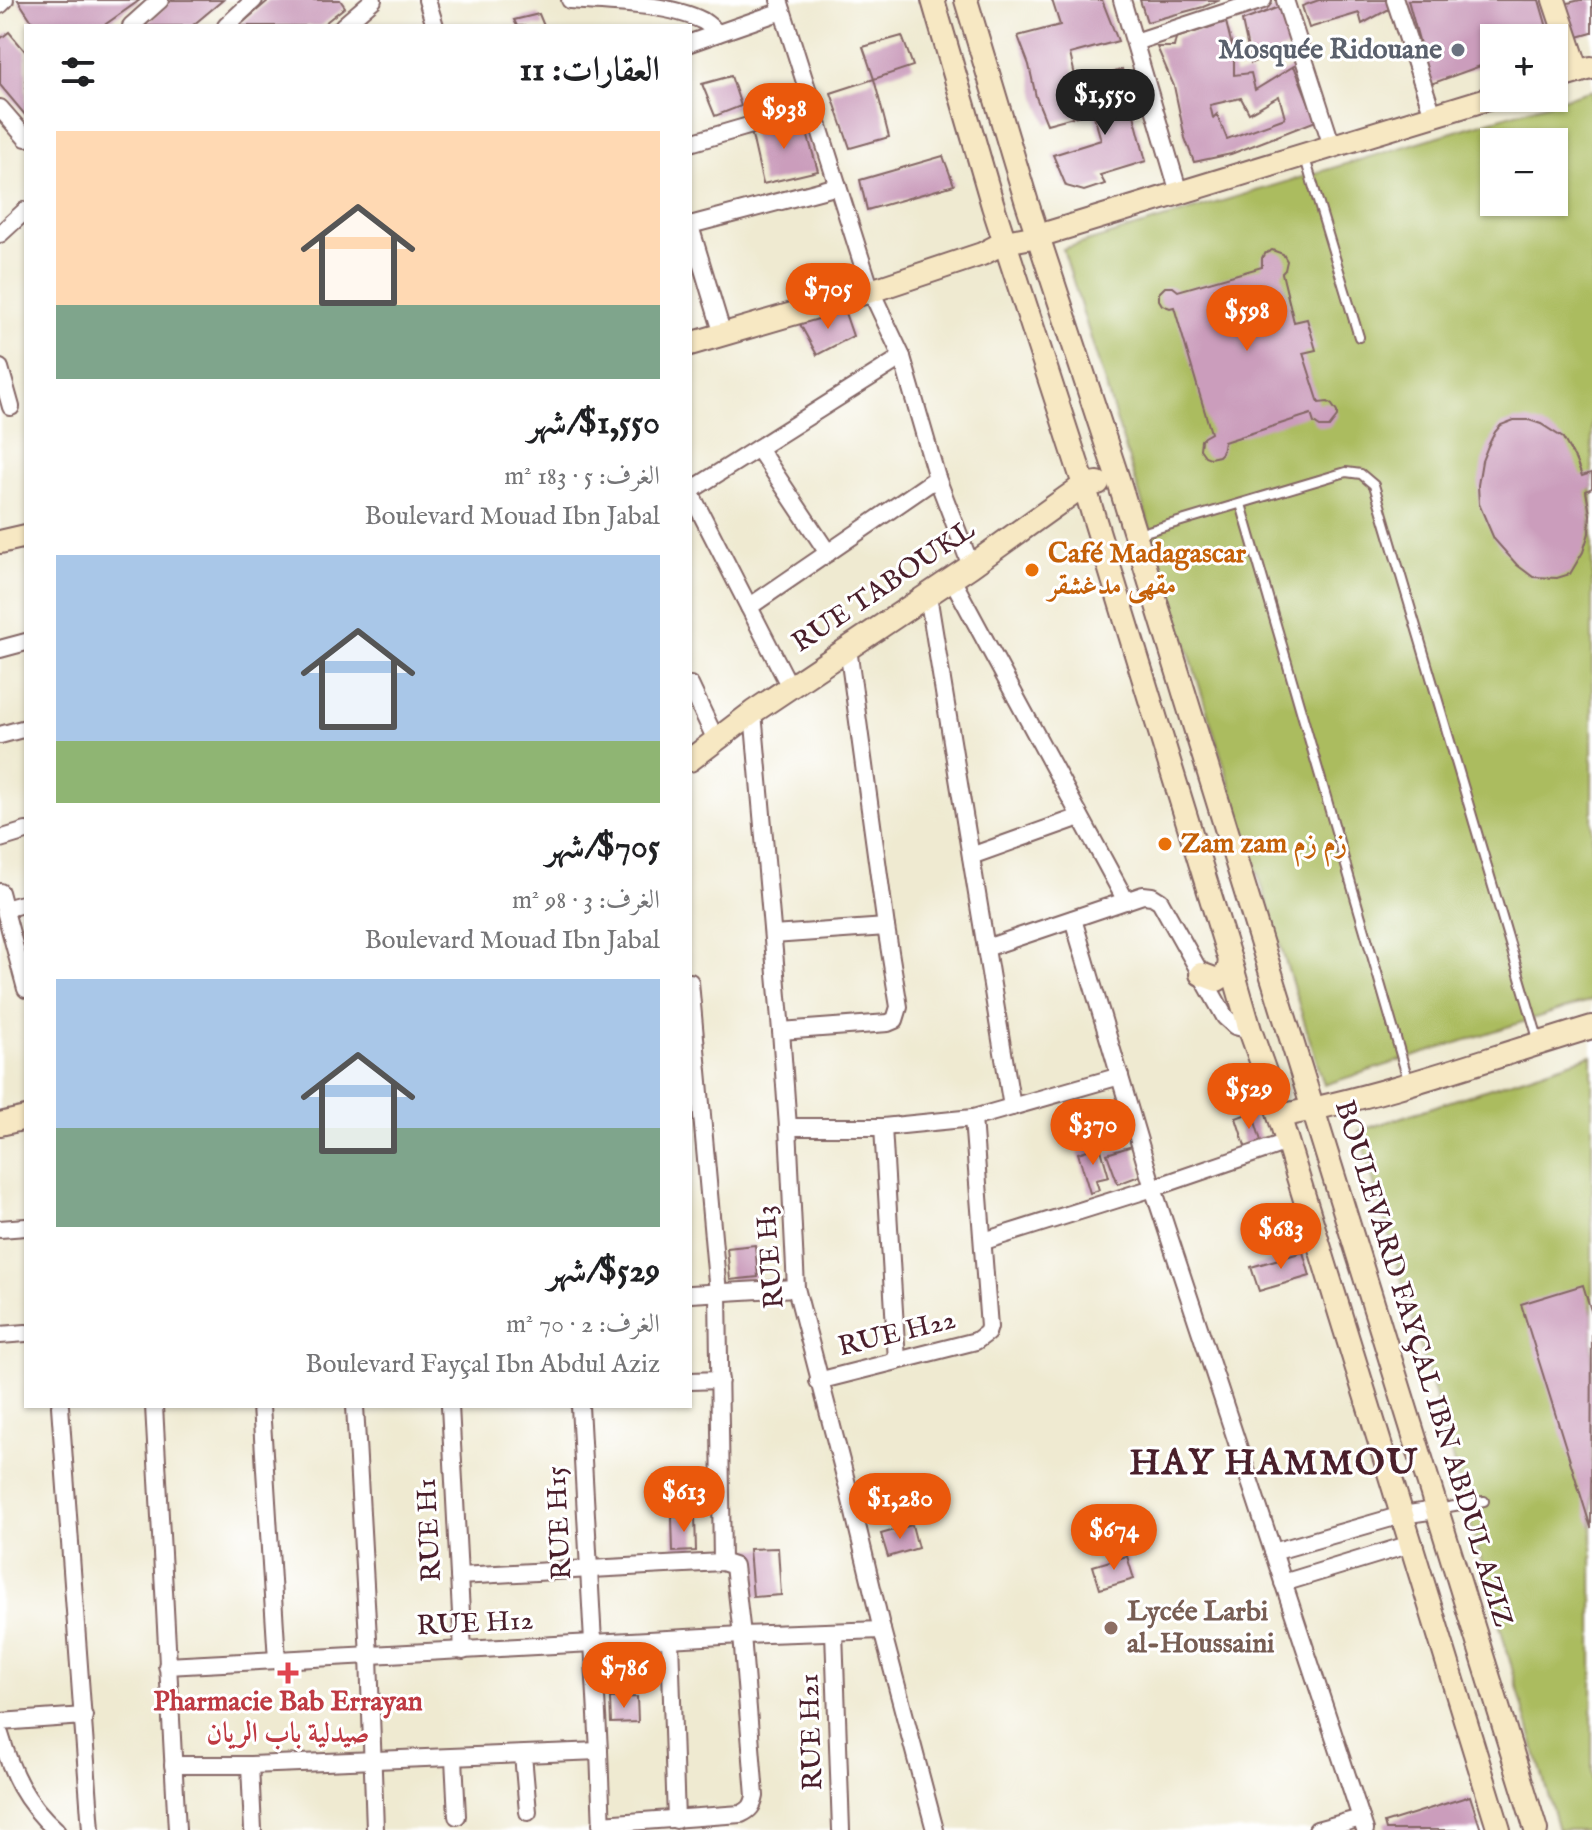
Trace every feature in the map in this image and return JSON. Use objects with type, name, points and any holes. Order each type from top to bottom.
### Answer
[{"type":"main road","points":[[933,0],[1005,242],[1084,485],[1499,1830]]},
{"type":"main road","name":"BOULEVARD FAYÇAL IBN ABDUL AZIZ","points":[[966,0],[1038,236],[1136,535],[1536,1830]]},
{"type":"main road","points":[[1554,0],[1585,70]]},
{"type":"main road","points":[[692,343],[871,291],[982,254],[1005,242],[1038,236],[1480,101]]},
{"type":"main road","name":"RUE TABOUKL","points":[[692,758],[753,712],[962,572],[1084,485],[1118,479]]},
{"type":"main road","points":[[0,542],[24,536]]},
{"type":"main road","points":[[1201,974],[1217,980],[1228,973],[1230,960]]},
{"type":"main road","points":[[1279,1116],[1313,1110],[1409,1083],[1592,1027]]},
{"type":"main road","points":[[0,1124],[24,1118]]},
{"type":"street","points":[[0,5],[5,0]]},
{"type":"street","points":[[133,24],[160,0]]},
{"type":"street","points":[[228,24],[254,0]]},
{"type":"street","points":[[345,24],[373,0]]},
{"type":"street","points":[[427,0],[434,24]]},
{"type":"street","points":[[570,0],[662,9],[704,21],[718,33]]},
{"type":"street","points":[[1122,0],[1179,193]]},
{"type":"street","points":[[1135,42],[1263,0]]},
{"type":"street","points":[[1285,0],[1332,146]]},
{"type":"street","points":[[1395,0],[1433,115]]},
{"type":"street","points":[[692,42],[781,6],[871,291],[902,357],[962,572],[1080,817],[1126,901]]},
{"type":"street","points":[[692,142],[814,107]]},
{"type":"street","points":[[0,108],[24,136]]},
{"type":"street","points":[[692,224],[838,186]]},
{"type":"street","points":[[0,234],[24,212]]},
{"type":"street","points":[[692,232],[723,335]]},
{"type":"street","points":[[692,490],[902,357]]},
{"type":"street","points":[[0,368],[12,407]]},
{"type":"street","points":[[758,448],[828,553]]},
{"type":"street","points":[[749,607],[937,478]]},
{"type":"street","points":[[692,495],[790,687]]},
{"type":"street","points":[[928,595],[1012,1107]]},
{"type":"street","points":[[0,649],[24,643]]},
{"type":"street","points":[[781,1031],[888,1023],[895,1020],[899,1007],[848,648]]},
{"type":"street","points":[[692,689],[716,740]]},
{"type":"street","name":"RUE H3","points":[[753,712],[781,1031],[796,1288],[935,1830]]},
{"type":"street","points":[[0,735],[24,729]]},
{"type":"street","points":[[971,856],[1080,817]]},
{"type":"street","points":[[0,839],[24,832]]},
{"type":"street","points":[[0,892],[24,981]]},
{"type":"street","points":[[986,948],[1143,895],[1152,896],[1160,901],[1229,1022],[1250,1030]]},
{"type":"street","points":[[5,909],[24,904]]},
{"type":"street","points":[[1073,919],[1153,1188],[1363,1824],[1317,1830]]},
{"type":"street","points":[[773,935],[886,927]]},
{"type":"street","points":[[692,1004],[718,1293],[722,1562]]},
{"type":"street","points":[[788,1127],[883,1127],[973,1118],[1120,1076]]},
{"type":"street","points":[[973,1118],[984,1241],[1287,1142]]},
{"type":"street","points":[[883,1127],[897,1361]]},
{"type":"street","points":[[0,1229],[24,1227]]},
{"type":"street","name":"RUE H22","points":[[818,1381],[976,1341],[987,1333],[984,1241]]},
{"type":"street","points":[[692,1294],[796,1288]]},
{"type":"street","points":[[0,1335],[24,1333]]},
{"type":"street","points":[[692,1381],[720,1380]]},
{"type":"street","points":[[60,1408],[91,1830]]},
{"type":"street","points":[[154,1408],[177,1830]]},
{"type":"street","points":[[261,1408],[277,1660]]},
{"type":"street","points":[[355,1408],[375,1830]]},
{"type":"street","name":"RUE H1","points":[[450,1408],[463,1651]]},
{"type":"street","name":"RUE H15","points":[[580,1408],[601,1827]]},
{"type":"street","points":[[1273,1552],[1402,1515],[1436,1510]]},
{"type":"street","points":[[1283,1583],[1411,1544]]},
{"type":"street","points":[[459,1576],[722,1562],[731,1564],[735,1569],[754,1804],[741,1814],[601,1827]]},
{"type":"street","name":"RUE H12","points":[[167,1666],[882,1630]]},
{"type":"street","name":"RUE H21","points":[[834,1632],[841,1830]]},
{"type":"street","points":[[670,1640],[676,1820]]},
{"type":"street","points":[[0,1722],[84,1716]]},
{"type":"street","points":[[0,1734],[23,1793],[56,1830]]},
{"type":"street","points":[[173,1765],[454,1759],[599,1751]]},
{"type":"street","points":[[523,1755],[528,1812]]},
{"type":"street","points":[[454,1759],[457,1816]]},
{"type":"street","points":[[250,1765],[253,1830]]},
{"type":"lane","points":[[1304,154],[1359,337]]},
{"type":"lane","points":[[1136,535],[1346,472],[1361,474],[1374,485],[1539,1043]]},
{"type":"lane","points":[[1241,504],[1409,1083]]},
{"type":"lane","points":[[1436,1510],[1484,1501]]},
{"type":"green space","points":[[1592,90],[1592,1000],[1324,1085],[1063,249],[1519,112],[1568,112],[1568,97]]},
{"type":"green space","points":[[1592,1055],[1592,1830],[1558,1830],[1359,1131]]},
{"type":"building","points":[[18,0],[140,0],[106,24],[34,24]]},
{"type":"building","points":[[172,0],[223,0],[194,24],[146,24]]},
{"type":"building","points":[[269,0],[340,0],[345,7],[324,24],[241,24]]},
{"type":"building","points":[[1052,0],[1102,0],[1118,41],[1070,54],[1084,114],[1047,124],[1018,36],[1060,25]]},
{"type":"building","points":[[1140,0],[1220,0],[1147,22]]},
{"type":"building","points":[[1319,0],[1389,0],[1391,8],[1362,24],[1359,13],[1309,28],[1302,6]]},
{"type":"building","name":"Mosquée Ridouane","points":[[1408,0],[1539,0],[1546,24],[1480,24],[1480,66],[1431,84]]},
{"type":"building","points":[[1592,0],[1592,33],[1574,38],[1564,4]]},
{"type":"building","points":[[1279,7],[1294,45],[1251,63],[1242,21]]},
{"type":"building","points":[[539,14],[543,24],[516,24],[514,20]]},
{"type":"building","points":[[1226,22],[1234,54],[1234,75],[1251,73],[1255,90],[1294,66],[1316,121],[1231,154],[1194,162],[1185,138],[1174,86],[1157,47],[1174,47],[1176,38]],"holes":[[[1279,96],[1285,118],[1227,139],[1217,114],[1213,118],[1210,105],[1241,98],[1249,113]]]},
{"type":"building","points":[[9,32],[24,50],[24,114],[0,85],[0,39]]},
{"type":"building","points":[[902,36],[913,66],[874,79],[863,47]]},
{"type":"building","points":[[1122,69],[1146,161],[1100,175],[1105,184],[1084,191],[1066,186],[1053,155],[1101,140],[1085,84]]},
{"type":"building","points":[[731,76],[741,106],[715,116],[702,84]]},
{"type":"building","points":[[874,79],[889,137],[850,148],[831,93]]},
{"type":"building","points":[[802,116],[818,171],[763,184],[751,131]]},
{"type":"building","points":[[943,156],[954,185],[867,210],[860,180]]},
{"type":"building","points":[[1272,250],[1283,254],[1287,261],[1282,273],[1294,322],[1307,319],[1316,350],[1303,353],[1319,403],[1332,405],[1337,417],[1329,427],[1320,427],[1314,423],[1311,414],[1224,442],[1222,453],[1210,458],[1200,449],[1201,440],[1211,433],[1174,307],[1162,305],[1159,293],[1165,287],[1178,291],[1262,267],[1264,254]]},
{"type":"building","points":[[844,310],[853,336],[817,355],[800,324]]},
{"type":"building","points":[[1514,420],[1541,424],[1563,438],[1582,476],[1592,474],[1592,488],[1586,491],[1589,533],[1583,552],[1570,574],[1557,578],[1533,577],[1517,565],[1494,539],[1479,504],[1478,485],[1488,446],[1501,425]]},
{"type":"building","points":[[1252,1112],[1262,1144],[1246,1149],[1236,1118]]},
{"type":"building","points":[[1100,1146],[1109,1177],[1096,1180],[1099,1190],[1090,1193],[1078,1153]]},
{"type":"building","points":[[1132,1146],[1142,1175],[1118,1184],[1107,1154]]},
{"type":"building","points":[[755,1245],[758,1277],[730,1280],[727,1248]]},
{"type":"building","points":[[1303,1252],[1310,1276],[1259,1291],[1251,1267]]},
{"type":"building","points":[[1583,1285],[1592,1314],[1591,1528],[1521,1304]]},
{"type":"building","points":[[695,1516],[696,1551],[673,1552],[672,1517]]},
{"type":"building","points":[[912,1525],[918,1548],[888,1557],[881,1534]]},
{"type":"building","points":[[778,1548],[781,1595],[753,1597],[749,1549]]},
{"type":"building","points":[[1127,1556],[1134,1579],[1100,1589],[1093,1566]]},
{"type":"building","points":[[637,1697],[638,1722],[611,1723],[610,1698]]},
{"type":"building","points":[[1470,1796],[1481,1830],[1386,1830],[1384,1823]]},
{"type":"place","name":"Mosquée Ridouane","points":[[1458,50]]},
{"type":"place","name":"Café Madagascar مقهى مدغشقر","points":[[1032,570]]},
{"type":"place","name":"Zam zam زم زم","points":[[1165,844]]},
{"type":"place","name":"Lycée Larbi al-Houssaini","points":[[1111,1628]]},
{"type":"place","name":"Pharmacie Bab Errayan صيدلية باب الريان","points":[[288,1673]]},
{"type":"district","name":"HAY HAMMOU","points":[[1274,1464]]}]
